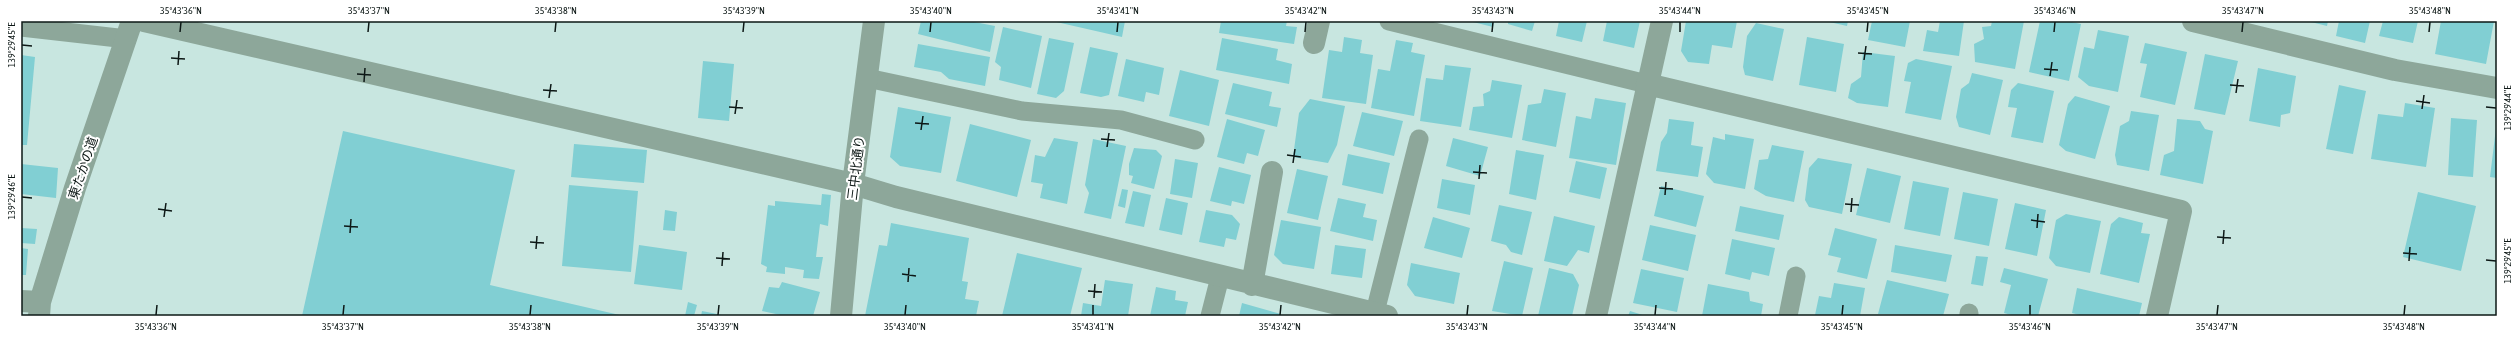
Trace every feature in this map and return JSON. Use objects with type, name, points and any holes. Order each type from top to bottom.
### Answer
[{"type":"street","points":[[144,21],[853,184],[896,197],[1220,278],[1378,315]]},
{"type":"street","name":"三中北通り","points":[[841,316],[853,184],[874,21]]},
{"type":"street","points":[[1314,43],[1319,21]]},
{"type":"street","points":[[1596,316],[1662,21]]},
{"type":"street","points":[[2193,21],[2395,70],[2497,88]]},
{"type":"street","name":"東たかの道","points":[[34,306],[129,30]]},
{"type":"street","points":[[1647,84],[2181,211],[2158,316]]},
{"type":"street","points":[[1252,285],[1272,172]]},
{"type":"lane","points":[[1389,21],[1647,84]]},
{"type":"lane","points":[[21,27],[129,30]]},
{"type":"lane","points":[[867,78],[1022,111],[1122,120],[1195,140]]},
{"type":"lane","points":[[1378,315],[1419,139]]},
{"type":"lane","points":[[1788,316],[1796,276]]},
{"type":"lane","points":[[1210,316],[1220,278]]},
{"type":"building","points":[[921,21],[969,21],[995,26],[990,52],[918,34]]},
{"type":"building","points":[[1052,21],[1125,21],[1122,37]]},
{"type":"building","points":[[1221,21],[1287,21],[1286,26],[1297,27],[1294,44],[1219,33]]},
{"type":"building","points":[[1469,21],[1494,21],[1493,27]]},
{"type":"building","points":[[1508,21],[1535,21],[1532,31],[1508,24]]},
{"type":"building","points":[[1559,21],[1587,21],[1582,42],[1556,36]]},
{"type":"building","points":[[1607,21],[1640,21],[1634,48],[1603,41]]},
{"type":"building","points":[[1686,21],[1737,21],[1732,48],[1712,45],[1709,64],[1688,62],[1681,51]]},
{"type":"building","points":[[1825,21],[1848,21],[1847,26]]},
{"type":"building","points":[[1872,21],[1910,21],[1905,47],[1868,40]]},
{"type":"building","points":[[1940,21],[1964,21],[1959,56],[1923,51],[1927,30],[1938,32]]},
{"type":"building","points":[[1992,21],[2024,21],[2015,69],[1975,62],[1974,44],[1984,39],[1982,27],[1991,26]]},
{"type":"building","points":[[2040,21],[2067,21],[2081,24],[2069,81],[2029,72]]},
{"type":"building","points":[[2307,21],[2328,21],[2327,26]]},
{"type":"building","points":[[2339,21],[2370,21],[2365,43],[2336,36]]},
{"type":"building","points":[[2383,21],[2418,21],[2413,43],[2379,36]]},
{"type":"building","points":[[2441,21],[2494,21],[2486,64],[2435,54]]},
{"type":"building","points":[[1756,23],[1784,29],[1773,81],[1745,75],[1743,67],[1747,36]]},
{"type":"building","points":[[1003,27],[1042,36],[1031,88],[999,80],[1001,67],[995,62]]},
{"type":"building","points":[[2098,30],[2129,36],[2118,92],[2089,86],[2078,77],[2084,47],[2094,49]]},
{"type":"building","points":[[1344,37],[1362,40],[1360,53],[1373,55],[1366,104],[1322,98],[1329,50],[1342,52]]},
{"type":"building","points":[[1807,37],[1844,44],[1836,92],[1799,85]]},
{"type":"building","points":[[1049,38],[1074,43],[1064,91],[1056,98],[1037,94]]},
{"type":"building","points":[[1222,38],[1278,49],[1276,60],[1292,64],[1289,84],[1216,70]]},
{"type":"building","points":[[1396,40],[1413,43],[1411,52],[1425,55],[1414,116],[1371,108],[1378,69],[1390,71]]},
{"type":"building","points":[[2145,43],[2187,52],[2175,105],[2140,97],[2147,64],[2140,63]]},
{"type":"building","points":[[918,44],[990,57],[985,86],[949,79],[941,72],[914,67]]},
{"type":"building","points":[[1090,47],[1118,53],[1109,95],[1101,97],[1080,93]]},
{"type":"building","points":[[1863,52],[1895,56],[1888,107],[1857,103],[1848,98],[1851,84],[1861,77]]},
{"type":"building","points":[[2205,54],[2238,61],[2225,115],[2194,109]]},
{"type":"building","points":[[21,55],[35,57],[27,145],[21,145]]},
{"type":"building","points":[[1126,59],[1164,68],[1159,95],[1146,92],[1144,102],[1118,96]]},
{"type":"building","points":[[1916,59],[1952,66],[1941,120],[1905,113],[1911,82],[1904,81],[1908,63]]},
{"type":"building","points":[[703,61],[734,64],[729,121],[698,118]]},
{"type":"building","points":[[1445,65],[1471,68],[1461,127],[1420,121],[1426,78],[1443,80]]},
{"type":"building","points":[[2258,68],[2296,76],[2290,113],[2281,115],[2280,127],[2249,121]]},
{"type":"building","points":[[1180,70],[1219,80],[1209,126],[1169,116]]},
{"type":"building","points":[[1972,73],[2003,80],[1990,135],[1959,127],[1956,117],[1961,89],[1969,83]]},
{"type":"building","points":[[1492,80],[1522,85],[1512,138],[1469,130],[1473,107],[1484,106],[1483,94],[1490,91]]},
{"type":"building","points":[[1233,83],[1272,92],[1269,106],[1281,108],[1277,127],[1225,114]]},
{"type":"building","points":[[2018,83],[2054,91],[2043,143],[2011,137],[2017,108],[2008,107],[2011,90]]},
{"type":"building","points":[[2339,85],[2366,91],[2353,154],[2326,149]]},
{"type":"building","points":[[1544,89],[1566,93],[1556,147],[1522,140],[1528,105],[1541,103]]},
{"type":"building","points":[[2075,96],[2110,106],[2095,159],[2066,151],[2059,145],[2068,104]]},
{"type":"building","points":[[1595,98],[1626,103],[1616,165],[1569,158],[1576,116],[1591,119]]},
{"type":"building","points":[[1310,99],[1345,106],[1337,145],[1328,163],[1293,157],[1299,113]]},
{"type":"building","points":[[2405,103],[2435,108],[2426,167],[2371,159],[2378,114],[2403,117]]},
{"type":"building","points":[[898,107],[951,117],[941,173],[900,166],[890,157]]},
{"type":"building","points":[[2131,111],[2159,115],[2149,171],[2117,165],[2115,155],[2120,126],[2129,121]]},
{"type":"building","points":[[1362,112],[1403,121],[1394,156],[1353,146]]},
{"type":"building","points":[[2451,118],[2477,120],[2473,177],[2448,175]]},
{"type":"building","points":[[1227,119],[1265,130],[1258,156],[1247,153],[1244,164],[1217,157]]},
{"type":"building","points":[[1669,119],[1694,122],[1691,145],[1703,147],[1698,177],[1656,171],[1661,142],[1667,133]]},
{"type":"building","points":[[2177,119],[2200,121],[2205,129],[2213,131],[2203,184],[2160,175],[2164,155],[2174,151]]},
{"type":"building","points":[[970,124],[1031,140],[1017,197],[956,181]]},
{"type":"building","points":[[2497,128],[2497,178],[2490,177]]},
{"type":"building","points":[[343,131],[515,170],[490,285],[624,316],[302,316]]},
{"type":"building","points":[[1725,134],[1754,139],[1745,189],[1714,183],[1706,174],[1713,137],[1725,140]]},
{"type":"building","points":[[1054,138],[1078,142],[1067,204],[1040,198],[1043,184],[1031,182],[1035,155],[1045,157]]},
{"type":"building","points":[[1453,138],[1488,147],[1480,176],[1446,166]]},
{"type":"building","points":[[1093,139],[1126,146],[1111,219],[1084,213],[1089,193],[1085,185]]},
{"type":"building","points":[[574,144],[647,150],[644,183],[571,177]]},
{"type":"building","points":[[1772,145],[1804,151],[1794,202],[1766,196],[1754,189],[1759,160],[1768,159]]},
{"type":"building","points":[[1134,148],[1156,150],[1162,156],[1154,189],[1131,183],[1133,176],[1129,175],[1129,164]]},
{"type":"building","points":[[1516,150],[1544,155],[1536,200],[1509,194]]},
{"type":"building","points":[[1348,154],[1390,163],[1383,194],[1342,185]]},
{"type":"building","points":[[1818,158],[1852,164],[1842,214],[1809,207],[1805,200],[1809,168]]},
{"type":"building","points":[[1175,159],[1198,163],[1192,198],[1170,194]]},
{"type":"building","points":[[1576,161],[1607,168],[1600,199],[1569,192]]},
{"type":"building","points":[[21,164],[58,168],[56,198],[21,194]]},
{"type":"building","points":[[1219,167],[1251,175],[1244,204],[1232,201],[1231,206],[1210,201]]},
{"type":"building","points":[[1867,168],[1901,176],[1890,223],[1856,215]]},
{"type":"building","points":[[1297,169],[1328,176],[1318,220],[1287,213]]},
{"type":"building","points":[[1442,179],[1475,185],[1470,215],[1437,208]]},
{"type":"building","points":[[1913,181],[1949,188],[1940,236],[1904,229]]},
{"type":"building","points":[[569,185],[638,191],[631,272],[562,266]]},
{"type":"building","points":[[1661,186],[1704,196],[1696,227],[1654,216]]},
{"type":"building","points":[[1122,189],[1128,190],[1125,208],[1118,206]]},
{"type":"building","points":[[1133,191],[1151,195],[1144,227],[1125,223]]},
{"type":"building","points":[[1963,192],[1998,199],[1989,246],[1954,239]]},
{"type":"building","points":[[2418,192],[2476,206],[2461,271],[2403,257]]},
{"type":"building","points":[[822,194],[831,195],[828,226],[820,224],[816,257],[823,257],[819,279],[803,278],[804,270],[785,267],[785,274],[766,272],[767,267],[761,264],[768,205],[775,206],[775,201],[821,205]]},
{"type":"building","points":[[1166,198],[1188,203],[1182,235],[1159,230]]},
{"type":"building","points":[[1338,198],[1366,204],[1363,217],[1377,220],[1373,241],[1330,231]]},
{"type":"building","points":[[2015,203],[2046,210],[2037,256],[2005,249]]},
{"type":"building","points":[[1499,205],[1532,212],[1522,255],[1511,252],[1506,245],[1491,241]]},
{"type":"building","points":[[1740,206],[1784,215],[1779,240],[1735,231]]},
{"type":"building","points":[[665,210],[677,212],[675,231],[663,230]]},
{"type":"building","points":[[1206,210],[1232,215],[1240,224],[1236,240],[1226,238],[1224,247],[1199,242]]},
{"type":"building","points":[[2066,214],[2101,221],[2090,273],[2056,266],[2049,258],[2056,220]]},
{"type":"building","points":[[1554,216],[1595,226],[1589,253],[1578,250],[1567,266],[1544,261]]},
{"type":"building","points":[[1433,217],[1470,228],[1462,258],[1424,248]]},
{"type":"building","points":[[2119,217],[2143,223],[2141,233],[2150,234],[2139,283],[2100,274],[2111,224]]},
{"type":"building","points":[[1281,220],[1321,227],[1314,269],[1283,264],[1274,255]]},
{"type":"building","points":[[891,223],[969,238],[962,281],[968,282],[965,299],[979,301],[976,316],[865,316],[879,245],[887,246]]},
{"type":"building","points":[[1650,225],[1696,235],[1688,271],[1642,260]]},
{"type":"building","points":[[21,228],[37,229],[35,244],[21,243]]},
{"type":"building","points":[[1835,228],[1877,239],[1867,279],[1837,272],[1841,258],[1828,255]]},
{"type":"building","points":[[1732,239],[1775,248],[1769,276],[1752,272],[1750,280],[1725,274]]},
{"type":"building","points":[[639,245],[687,252],[682,290],[634,284]]},
{"type":"building","points":[[1335,245],[1366,249],[1362,278],[1331,274]]},
{"type":"building","points":[[1895,245],[1952,255],[1946,282],[1891,272]]},
{"type":"building","points":[[21,248],[28,249],[26,275],[21,275]]},
{"type":"building","points":[[1017,253],[1082,268],[1070,316],[1002,316]]},
{"type":"building","points":[[1976,256],[1988,257],[1983,286],[1971,284]]},
{"type":"building","points":[[1504,261],[1533,268],[1522,316],[1492,311]]},
{"type":"building","points":[[1411,263],[1460,273],[1454,304],[1415,296],[1407,285]]},
{"type":"building","points":[[1549,268],[1573,274],[1579,285],[1572,316],[1538,316]]},
{"type":"building","points":[[2004,268],[2048,279],[2038,316],[2015,316],[2004,313],[2011,285],[2000,282]]},
{"type":"building","points":[[1641,269],[1684,278],[1677,312],[1633,303]]},
{"type":"building","points":[[1105,280],[1133,284],[1128,316],[1081,316],[1083,303],[1101,306]]},
{"type":"building","points":[[1887,280],[1949,294],[1943,316],[1878,314]]},
{"type":"building","points":[[782,282],[820,292],[813,316],[785,316],[762,311],[769,287],[779,288]]},
{"type":"building","points":[[1834,283],[1865,288],[1860,316],[1815,315],[1819,296],[1831,298]]},
{"type":"building","points":[[1708,284],[1749,292],[1750,301],[1763,304],[1761,316],[1702,316]]},
{"type":"building","points":[[1156,287],[1176,291],[1175,300],[1188,302],[1185,316],[1150,316]]},
{"type":"building","points":[[2077,288],[2142,303],[2139,316],[2083,316],[2072,313]]},
{"type":"building","points":[[688,302],[697,305],[694,316],[685,316]]},
{"type":"building","points":[[1242,303],[1281,314],[1280,316],[1239,316]]},
{"type":"building","points":[[702,311],[722,315],[722,316],[701,316]]},
{"type":"building","points":[[1630,311],[1646,316],[1628,316]]}]
